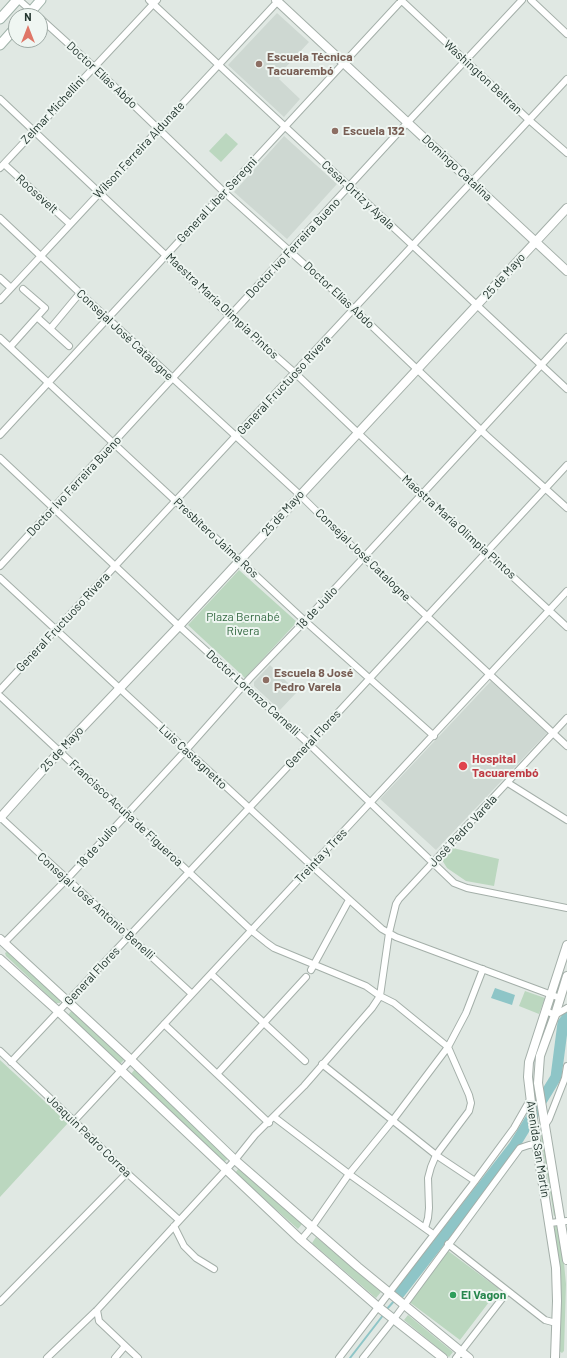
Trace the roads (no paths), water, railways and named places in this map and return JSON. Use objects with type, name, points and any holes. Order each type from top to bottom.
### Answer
[{"type":"main road","points":[[0,19],[18,0]]},
{"type":"main road","points":[[0,44],[8,36]]},
{"type":"street","points":[[18,0],[26,8]]},
{"type":"street","name":"Domingo Catalina","points":[[277,0],[567,271]]},
{"type":"street","name":"Wilson Ferreira Aldunate","points":[[0,300],[277,0]]},
{"type":"street","name":"Washington Beltran","points":[[401,0],[529,120],[567,153]]},
{"type":"street","name":"General Líber Seregni","points":[[0,435],[166,254],[344,64],[401,0]]},
{"type":"street","name":"Doctor Ivo Ferreira Bueno","points":[[0,566],[522,0]]},
{"type":"street","points":[[531,0],[567,34]]},
{"type":"street","name":"Cesar Ortiz y Ayala","points":[[153,1],[349,187],[567,389]]},
{"type":"street","name":"Zelmar Michellini","points":[[2,166],[153,1]]},
{"type":"street","name":"Doctor Elías Abdo","points":[[48,25],[93,66],[224,192],[354,309],[481,430],[567,508]]},
{"type":"street","name":"General Fructuoso Rivera","points":[[0,690],[567,79]]},
{"type":"street","name":"Maestra María Olimpia Pintos","points":[[0,99],[230,316],[295,373],[422,494],[567,627]]},
{"type":"street","name":"Roosevelt","points":[[2,166],[70,224]]},
{"type":"street","name":"25 de Mayo","points":[[0,818],[60,751],[179,626],[567,208]]},
{"type":"street","name":"Consejal José Catalogne","points":[[0,218],[300,495],[363,557],[567,746]]},
{"type":"street","points":[[0,278],[11,288]]},
{"type":"street","points":[[10,347],[38,318],[45,308],[23,289]]},
{"type":"street","points":[[50,329],[80,293]]},
{"type":"street","points":[[38,318],[69,346]]},
{"type":"street","name":"18 de Julio","points":[[1,943],[67,879],[244,685],[567,337]]},
{"type":"street","name":"Presbítero Jaime Ros","points":[[0,338],[305,621],[434,736]]},
{"type":"street","name":"Doctor Lorenzo Carnelli","points":[[0,458],[179,626],[309,744],[454,883],[461,886],[567,908]]},
{"type":"street","name":"General Flores","points":[[11,1062],[190,872],[567,465]]},
{"type":"street","name":"Luis Castagnetto","points":[[0,578],[373,922],[396,937],[560,998]]},
{"type":"street","name":"Treinta y Tres","points":[[74,1121],[434,736],[567,591]]},
{"type":"street","name":"Francisco Acuña de Figueroa","points":[[0,696],[252,931],[274,948],[312,967],[366,986],[380,996],[394,1003],[448,1047]]},
{"type":"street","name":"José Pedro Varela","points":[[380,996],[389,933],[396,904],[567,718]]},
{"type":"street","points":[[508,783],[567,820]]},
{"type":"street","name":"Consejal José Antonio Benelli","points":[[0,818],[130,935],[192,994]]},
{"type":"street","points":[[312,967],[348,900]]},
{"type":"street","points":[[1,943],[131,1060],[235,1160],[403,1303],[459,1355],[469,1358]]},
{"type":"street","name":"Avenida San Martín","points":[[555,1358],[556,1268],[550,1223],[536,1144],[528,1077],[529,1062],[567,945]]},
{"type":"street","points":[[0,959],[59,1012],[301,1240],[380,1308],[443,1358]]},
{"type":"street","points":[[301,1240],[312,1227],[349,1174],[393,1120],[448,1047],[466,1013],[483,969]]},
{"type":"street","points":[[211,974],[305,1061]]},
{"type":"street","name":"Avenida San Martín","points":[[567,976],[539,1061],[538,1083],[544,1123],[564,1221],[567,1260]]},
{"type":"street","points":[[217,1074],[306,977]]},
{"type":"street","points":[[47,1358],[97,1310],[225,1169],[235,1160],[255,1135],[269,1123],[372,1008],[380,996]]},
{"type":"street","points":[[546,1011],[555,1015],[567,1008]]},
{"type":"street","points":[[164,1024],[269,1123]]},
{"type":"street","points":[[425,1228],[429,1208],[428,1178],[436,1155],[469,1112],[471,1103],[448,1047]]},
{"type":"street","name":"Joaquin Pedro Correa","points":[[0,1051],[127,1173],[179,1220]]},
{"type":"street","points":[[322,1064],[436,1155],[475,1181]]},
{"type":"street","points":[[544,1123],[549,1119],[565,1078],[567,1066]]},
{"type":"street","points":[[339,1358],[391,1294],[433,1234],[475,1181],[531,1104]]},
{"type":"street","points":[[274,1117],[349,1174],[433,1234]]},
{"type":"street","points":[[363,1358],[392,1317],[520,1148],[536,1144]]},
{"type":"street","points":[[0,1300],[127,1173]]},
{"type":"street","points":[[550,1223],[564,1221]]},
{"type":"street","points":[[174,1226],[184,1246],[196,1258],[214,1269]]},
{"type":"street","points":[[448,1244],[545,1320],[556,1323]]},
{"type":"street","points":[[459,1355],[508,1292]]},
{"type":"street","points":[[97,1310],[99,1321],[138,1358]]},
{"type":"street","points":[[115,1358],[126,1346]]},
{"type":"water","points":[[495,988],[515,995],[512,1005],[491,998]]},
{"type":"waterway","points":[[399,1294],[514,1146],[556,1077],[563,1023],[567,1018]]},
{"type":"waterway","points":[[386,1310],[395,1300]]},
{"type":"waterway","points":[[350,1358],[384,1314]]},
{"type":"place","name":"Escuela Técnica Tacuarembó","points":[[259,64]]},
{"type":"place","name":"Escuela 132","points":[[335,131]]},
{"type":"place","name":"Escuela 8 José Pedro Varela","points":[[266,680]]},
{"type":"place","name":"Hospital Tacuarembó","points":[[463,766]]},
{"type":"place","name":"El Vagon","points":[[453,1295]]},
{"type":"park label","name":"Plaza Bernabé Rivera","points":[[243,624]]}]
